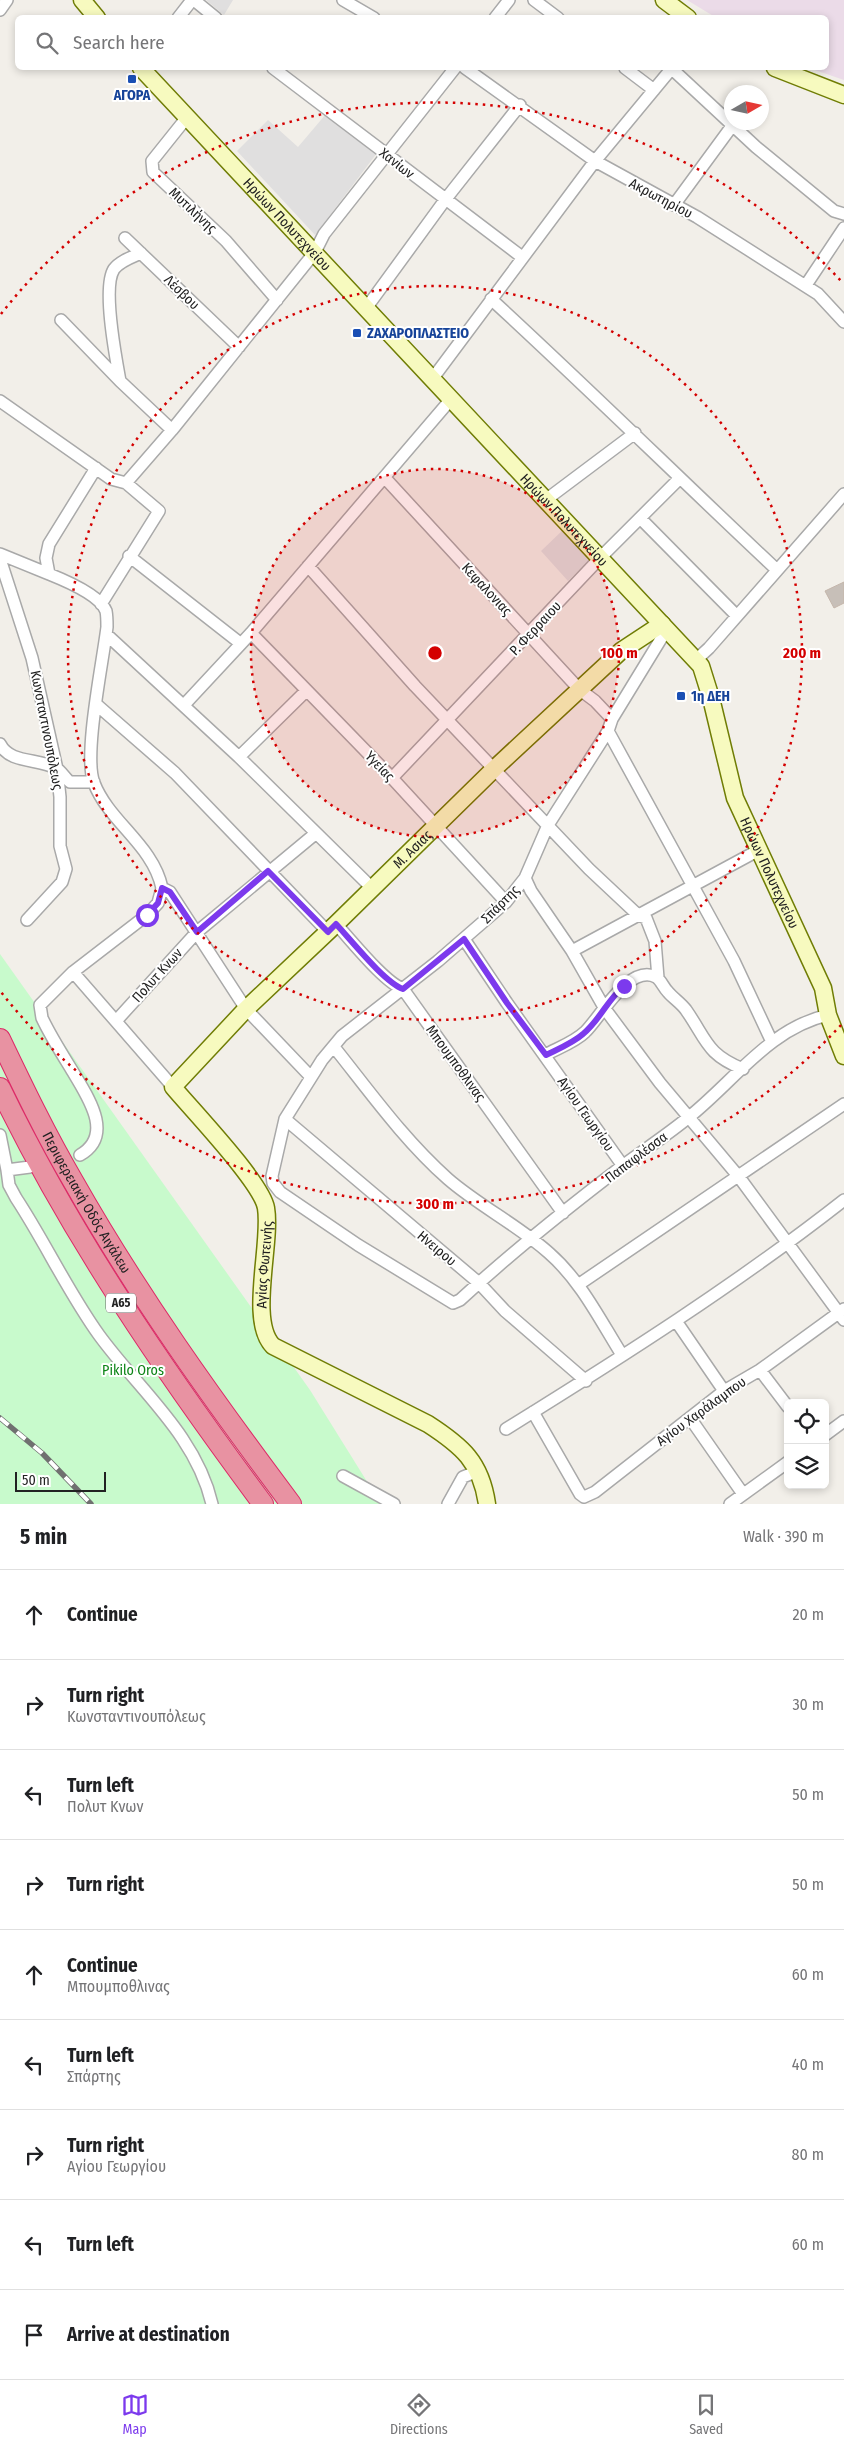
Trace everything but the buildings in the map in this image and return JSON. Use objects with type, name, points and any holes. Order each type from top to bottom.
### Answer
[{"type":"highway","name":"Περιφερειακή Οδός Αιγάλεω","points":[[0,1039],[53,1144],[99,1225],[194,1370],[291,1504]]},
{"type":"highway","name":"Περιφερειακή Οδός Αιγάλεω","points":[[0,1088],[53,1190],[125,1309],[264,1504]]},
{"type":"street","points":[[0,10],[7,0]]},
{"type":"street","points":[[82,0],[94,15]]},
{"type":"street","points":[[180,15],[193,0],[212,15]]},
{"type":"street","points":[[343,0],[369,15]]},
{"type":"street","points":[[497,15],[508,0]]},
{"type":"street","points":[[534,0],[554,15]]},
{"type":"street","points":[[664,0],[684,15]]},
{"type":"street","name":"Ηρώων Πολυτεχνείου","points":[[143,70],[316,252],[696,660],[705,675],[735,798],[820,980],[826,998],[828,1015],[844,1056]]},
{"type":"street","name":"Χανίων","points":[[276,70],[522,257]]},
{"type":"street","points":[[126,483],[172,430],[316,252],[324,234],[453,70]]},
{"type":"street","name":"Ακρωτηρίου","points":[[468,70],[520,105],[595,161],[697,217],[806,285],[818,294],[844,322]]},
{"type":"street","points":[[628,70],[654,90]]},
{"type":"street","points":[[433,378],[595,161],[670,70]]},
{"type":"street","points":[[674,70],[724,118]]},
{"type":"street","points":[[780,70],[844,95]]},
{"type":"street","points":[[367,307],[445,200],[520,105]]},
{"type":"street","name":"Μυτιλήνης","points":[[188,116],[153,159],[151,165],[153,172],[226,241],[277,300]]},
{"type":"street","points":[[674,205],[729,130]]},
{"type":"street","points":[[737,130],[834,211],[844,214]]},
{"type":"street","points":[[806,285],[844,228]]},
{"type":"street","name":"Λέσβου","points":[[125,238],[239,347]]},
{"type":"street","points":[[120,381],[114,352],[110,282],[114,269],[124,261],[141,253]]},
{"type":"street","points":[[491,299],[635,433],[679,479],[777,570]]},
{"type":"street","points":[[62,320],[120,381],[172,430]]},
{"type":"street","points":[[184,705],[251,633],[452,398]]},
{"type":"street","points":[[0,401],[111,479],[126,483],[159,511],[129,556],[101,604]]},
{"type":"street","points":[[547,499],[635,433]]},
{"type":"street","points":[[49,574],[46,558],[48,544],[96,468]]},
{"type":"street","name":"Κεφαλονιας","points":[[385,478],[579,689],[595,701],[610,725],[692,887],[734,962],[772,1042]]},
{"type":"street","name":"Ρ. Φερραιου","points":[[392,778],[600,558],[679,479]]},
{"type":"street","points":[[696,660],[709,648],[844,494]]},
{"type":"street","points":[[640,518],[736,615]]},
{"type":"street","points":[[0,554],[49,574],[85,592],[101,604],[106,611],[106,634],[91,752],[94,782],[102,797],[152,862],[160,875],[162,888],[158,903],[147,915],[73,972],[40,1005],[40,1013],[96,1115],[98,1125],[95,1140],[87,1151],[80,1155]]},
{"type":"street","points":[[129,556],[240,643]]},
{"type":"street","name":"Κωνσταντινουπόλεως","points":[[0,559],[32,658],[57,768],[60,797],[60,846],[66,875],[62,882],[27,920]]},
{"type":"street","points":[[308,566],[415,686],[448,718],[589,869],[638,915],[646,918],[655,941],[658,978],[665,989],[686,1009],[707,1045],[718,1056],[743,1069]]},
{"type":"street","name":"Μ. Ασιας","points":[[173,1087],[246,1009],[579,689],[621,651],[665,626]]},
{"type":"street","name":"Σπάρτης","points":[[446,1301],[280,1192],[273,1183],[272,1176],[285,1119],[310,1076],[334,1047],[356,1025],[464,939],[506,902],[525,878],[548,825],[610,725],[665,626]]},
{"type":"street","name":"Υγείας","points":[[251,633],[392,778],[435,827],[506,902]]},
{"type":"street","points":[[106,634],[239,757],[315,834],[372,888]]},
{"type":"street","points":[[239,757],[306,691]]},
{"type":"street","name":"Μπουμποθλινας","points":[[97,706],[175,773],[268,871],[396,986],[403,989],[563,1213]]},
{"type":"street","points":[[0,744],[4,752],[12,756],[57,768],[70,782],[94,782]]},
{"type":"street","name":"Πολυτ Κνων","points":[[116,1021],[197,932],[268,871],[315,834]]},
{"type":"street","points":[[572,951],[759,850]]},
{"type":"street","points":[[525,878],[531,891],[572,951],[605,1009],[660,1083],[739,1177],[842,1314]]},
{"type":"street","points":[[162,888],[170,892],[246,1009],[310,1076]]},
{"type":"street","name":"Αγίου Γεωργίου","points":[[464,939],[623,1166]]},
{"type":"street","name":"Αγίας Φωτεινής","points":[[73,972],[173,1087],[263,1197],[267,1222],[262,1318],[266,1339],[273,1346],[428,1424],[463,1449],[478,1471],[487,1504]]},
{"type":"street","points":[[546,1055],[585,1033],[605,1009],[612,997],[624,986],[644,976],[658,978]]},
{"type":"street","name":"Παπαφλέσσα","points":[[446,1301],[453,1303],[460,1300],[563,1213],[690,1117],[772,1042],[794,1027],[828,1015]]},
{"type":"street","points":[[334,1047],[406,1138],[421,1154],[450,1180],[532,1238],[551,1255],[578,1285],[622,1355]]},
{"type":"street","points":[[578,1285],[844,1104]]},
{"type":"street","name":"Ηνειρου","points":[[285,1119],[479,1283],[505,1311],[586,1381]]},
{"type":"street","points":[[0,1135],[9,1185],[16,1198],[99,1335],[157,1404],[195,1458],[212,1504]]},
{"type":"street","points":[[7,1170],[30,1167]]},
{"type":"street","points":[[506,1429],[586,1381],[622,1355],[676,1321],[788,1244],[844,1200]]},
{"type":"street","name":"Αγίου Χαράλαμπου","points":[[533,1412],[580,1494],[584,1497],[595,1492],[724,1391],[760,1370],[842,1314]]},
{"type":"street","points":[[676,1321],[724,1391]]},
{"type":"street","points":[[760,1370],[784,1402]]},
{"type":"street","points":[[690,1418],[743,1494]]},
{"type":"street","points":[[829,1432],[844,1421]]},
{"type":"street","points":[[730,1504],[784,1465]]},
{"type":"street","points":[[448,1504],[463,1477],[478,1471]]},
{"type":"street","points":[[344,1476],[394,1504]]},
{"type":"shaded area","points":[[206,0],[233,0],[224,15]]},
{"type":"shaded area","points":[[687,0],[844,0],[844,80],[815,70],[829,70],[829,15],[712,15]]},
{"type":"shaded area","points":[[326,114],[377,153],[315,235],[237,151],[268,120],[298,147]]},
{"type":"shaded area","points":[[566,527],[593,556],[568,581],[541,551]]},
{"type":"green space","name":"Pikilo Oros","points":[[0,954],[310,1390],[381,1504],[0,1504]]},
{"type":"railway","points":[[0,1418],[42,1453],[91,1504]]},
{"type":"place","name":"ΑΓΟΡΑ","points":[[132,79]]},
{"type":"place","name":"ΖΑΧΑΡΟΠΛΑΣΤΕΙΟ","points":[[357,333]]},
{"type":"place","name":"1η ΔΕΗ","points":[[681,696]]},
{"type":"route","points":[[147,915],[158,903],[162,888],[170,892],[197,932],[268,871],[328,932],[336,924],[386,977],[396,986],[403,989],[464,939],[507,1003],[546,1055],[585,1033],[605,1009],[612,997],[624,986]]}]
